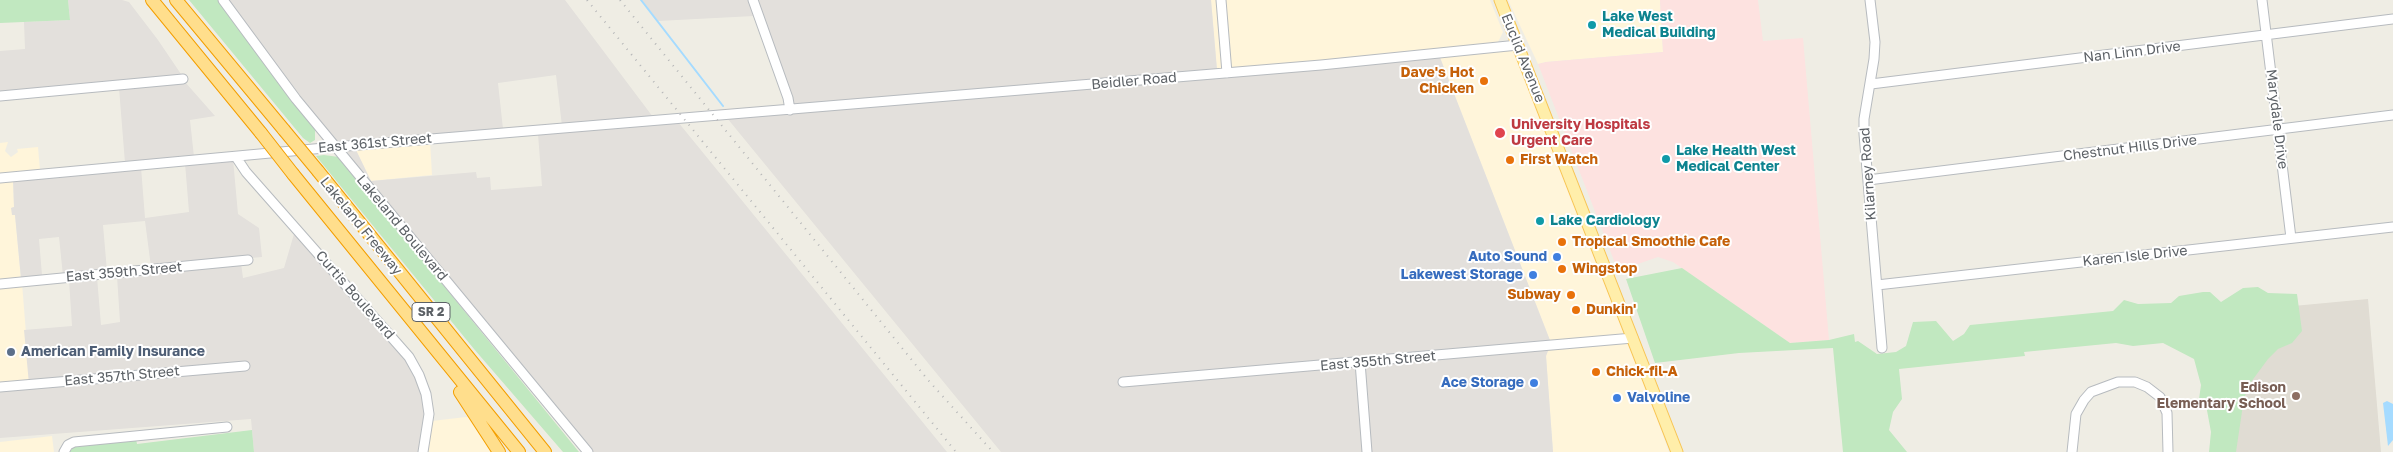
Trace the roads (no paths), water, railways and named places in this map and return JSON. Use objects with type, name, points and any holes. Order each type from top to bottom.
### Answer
[{"type":"highway","points":[[143,0],[175,28]]},
{"type":"highway","name":"Lakeland Freeway","points":[[152,0],[519,452]]},
{"type":"highway","name":"Lakeland Freeway","points":[[176,0],[545,452]]},
{"type":"highway","points":[[184,0],[216,49]]},
{"type":"highway","points":[[414,290],[438,314],[555,452]]},
{"type":"highway","points":[[414,323],[499,452]]},
{"type":"main road","name":"Euclid Avenue","points":[[1500,0],[1677,452]]},
{"type":"street","name":"Lakeland Boulevard","points":[[223,0],[278,75],[335,147],[588,452]]},
{"type":"street","points":[[754,0],[788,98],[790,110]]},
{"type":"street","points":[[1221,0],[1227,73]]},
{"type":"street","name":"Kilarney Road","points":[[1870,0],[1875,42],[1871,84],[1864,119],[1882,348]]},
{"type":"street","name":"Marydale Drive","points":[[2262,0],[2291,238]]},
{"type":"street","name":"Nan Linn Drive","points":[[1871,84],[2393,19]]},
{"type":"street","name":"Beidler Road","points":[[750,113],[1227,73],[1518,45]]},
{"type":"street","points":[[0,96],[183,79]]},
{"type":"street","name":"East 361st Street","points":[[0,178],[335,147],[750,113]]},
{"type":"street","name":"Chestnut Hills Drive","points":[[1868,180],[2393,115]]},
{"type":"street","name":"Curtis Boulevard","points":[[236,157],[246,172],[409,357],[422,381],[430,414],[423,452]]},
{"type":"street","name":"Karen Isle Drive","points":[[1877,285],[2393,227]]},
{"type":"street","name":"East 359th Street","points":[[0,284],[248,260]]},
{"type":"street","name":"East 355th Street","points":[[1123,382],[1633,338]]},
{"type":"street","points":[[1360,362],[1368,452]]},
{"type":"street","name":"East 357th Street","points":[[0,387],[245,366]]},
{"type":"street","points":[[2072,452],[2076,414],[2091,392],[2118,382],[2135,382],[2147,387],[2160,397],[2166,413],[2168,452]]},
{"type":"street","points":[[64,452],[68,445],[74,442],[227,427]]},
{"type":"water","points":[[2387,401],[2393,404],[2393,440],[2388,446],[2383,403]]},
{"type":"waterway","points":[[641,0],[723,106]]},
{"type":"railway","points":[[587,0],[956,452]]},
{"type":"railway","points":[[620,0],[928,380],[993,452]]},
{"type":"place","name":"Lake West Medical Building","points":[[1592,25]]},
{"type":"place","name":"Dave's Hot Chicken","points":[[1484,81]]},
{"type":"place","name":"University Hospitals Urgent Care","points":[[1500,133]]},
{"type":"place","name":"Lake Health West Medical Center","points":[[1666,159]]},
{"type":"place","name":"First Watch","points":[[1510,160]]},
{"type":"place","name":"Lake Cardiology","points":[[1540,221]]},
{"type":"place","name":"Tropical Smoothie Cafe","points":[[1562,242]]},
{"type":"place","name":"Auto Sound","points":[[1557,257]]},
{"type":"place","name":"Wingstop","points":[[1562,269]]},
{"type":"place","name":"Lakewest Storage","points":[[1533,275]]},
{"type":"place","name":"Subway","points":[[1571,295]]},
{"type":"place","name":"Dunkin'","points":[[1576,310]]},
{"type":"place","name":"American Family Insurance","points":[[11,352]]},
{"type":"place","name":"Chick-fil-A","points":[[1596,372]]},
{"type":"place","name":"Ace Storage","points":[[1534,383]]},
{"type":"place","name":"Edison Elementary School","points":[[2296,396]]},
{"type":"place","name":"Valvoline","points":[[1617,398]]}]
